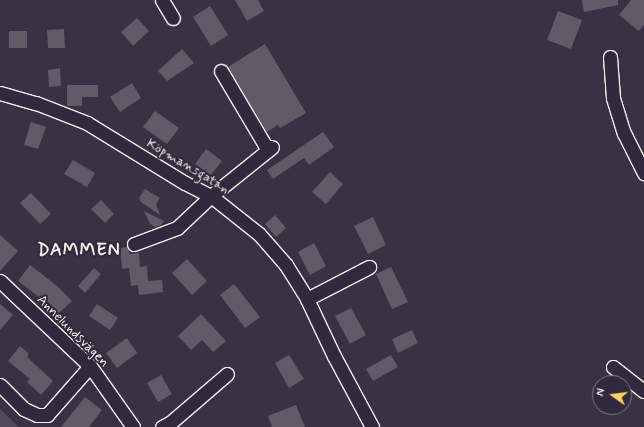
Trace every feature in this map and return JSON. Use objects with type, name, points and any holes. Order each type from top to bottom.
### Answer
[{"type":"street","points":[[162,0],[173,18]]},
{"type":"street","points":[[610,57],[613,98],[624,133],[644,173]]},
{"type":"street","points":[[134,244],[177,228],[211,196],[270,148],[221,71]]},
{"type":"street","name":"Köpmansgatan","points":[[0,93],[36,103],[87,123],[185,183],[211,196],[259,234],[286,265],[307,299],[334,356],[372,427]]},
{"type":"street","points":[[307,299],[369,267]]},
{"type":"street","name":"Annelundsvägen","points":[[0,281],[90,366],[133,427]]},
{"type":"street","points":[[0,385],[24,409],[37,415],[48,415],[90,366]]},
{"type":"street","points":[[613,368],[644,391]]},
{"type":"street","points":[[162,427],[170,423],[227,374]]},
{"type":"shaded area","points":[[0,409],[19,427],[0,427]]},
{"type":"building","points":[[235,0],[258,0],[264,11],[247,21]]},
{"type":"building","points":[[582,0],[618,0],[618,5],[584,12]]},
{"type":"building","points":[[631,0],[644,0],[644,25],[639,31],[619,15]]},
{"type":"building","points":[[210,6],[228,35],[211,46],[193,17]]},
{"type":"building","points":[[558,11],[582,20],[571,49],[547,40]]},
{"type":"building","points":[[137,18],[149,31],[133,46],[121,32]]},
{"type":"building","points":[[64,29],[65,48],[48,48],[47,30]]},
{"type":"building","points":[[9,31],[27,31],[27,48],[9,48]]},
{"type":"building","points":[[265,44],[306,113],[280,128],[278,125],[267,132],[228,67]]},
{"type":"building","points":[[182,49],[194,63],[167,81],[158,71]]},
{"type":"building","points":[[60,68],[61,86],[49,87],[48,70]]},
{"type":"building","points":[[132,83],[141,98],[120,112],[110,97]]},
{"type":"building","points":[[67,85],[98,85],[98,97],[82,97],[82,106],[67,106]]},
{"type":"building","points":[[155,111],[179,128],[167,144],[143,127]]},
{"type":"building","points":[[31,122],[46,127],[38,149],[24,145]]},
{"type":"building","points":[[323,132],[334,147],[309,165],[304,158],[273,179],[267,170]]},
{"type":"building","points":[[206,149],[222,161],[211,175],[195,164]]},
{"type":"building","points":[[73,160],[95,173],[87,187],[64,174]]},
{"type":"building","points":[[330,172],[343,184],[326,204],[312,192]]},
{"type":"building","points":[[145,189],[160,198],[156,204],[160,215],[141,202],[139,198]]},
{"type":"building","points":[[31,193],[51,214],[40,224],[20,203]]},
{"type":"building","points":[[101,200],[114,214],[105,223],[91,209]]},
{"type":"building","points":[[144,211],[164,221],[161,225],[156,227],[150,224]]},
{"type":"building","points":[[275,215],[286,228],[276,237],[265,224]]},
{"type":"building","points":[[373,217],[386,245],[368,254],[354,226]]},
{"type":"building","points":[[0,235],[18,251],[0,271]]},
{"type":"building","points":[[314,243],[326,266],[310,275],[298,252]]},
{"type":"building","points":[[127,247],[130,254],[139,253],[140,267],[147,266],[148,281],[162,280],[163,292],[139,295],[138,285],[131,286],[129,268],[122,269],[120,248]]},
{"type":"building","points":[[187,259],[207,281],[192,295],[172,273]]},
{"type":"building","points":[[30,265],[56,285],[72,301],[59,313],[41,295],[39,297],[18,281]]},
{"type":"building","points":[[391,267],[408,302],[392,309],[376,274]]},
{"type":"building","points":[[94,268],[101,274],[85,293],[78,286]]},
{"type":"building","points":[[234,284],[260,317],[245,328],[220,295]]},
{"type":"building","points":[[0,304],[13,315],[0,330]]},
{"type":"building","points":[[97,304],[118,318],[110,330],[89,316]]},
{"type":"building","points":[[351,308],[366,335],[350,344],[335,316]]},
{"type":"building","points":[[201,314],[226,341],[213,352],[202,340],[191,350],[178,336]]},
{"type":"building","points":[[412,330],[418,343],[398,353],[392,339]]},
{"type":"building","points":[[127,338],[137,353],[117,368],[106,353]]},
{"type":"building","points":[[20,346],[29,354],[27,357],[53,381],[41,395],[27,382],[30,379],[8,361]]},
{"type":"building","points":[[289,355],[304,379],[289,388],[275,363]]},
{"type":"building","points":[[391,355],[398,367],[373,381],[366,369]]},
{"type":"building","points":[[161,375],[172,394],[158,402],[147,383]]},
{"type":"building","points":[[85,397],[102,410],[89,427],[61,427]]},
{"type":"building","points":[[296,405],[305,427],[272,427],[268,416]]},
{"type":"district","name":"DAMMEN","points":[[79,250]]}]
